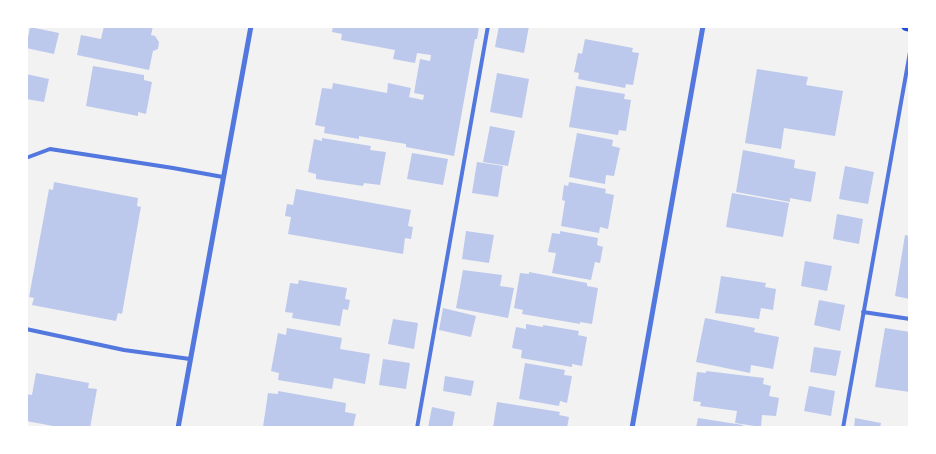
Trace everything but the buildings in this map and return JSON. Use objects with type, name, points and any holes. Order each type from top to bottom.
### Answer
[{"type":"street","points":[[178,428],[251,26]]},
{"type":"street","points":[[632,428],[703,26]]},
{"type":"lane","points":[[417,428],[488,26]]},
{"type":"lane","points":[[843,428],[910,52]]},
{"type":"lane","points":[[26,158],[50,149],[223,177]]},
{"type":"lane","points":[[863,312],[910,319]]},
{"type":"lane","points":[[26,329],[124,350],[190,359]]}]
